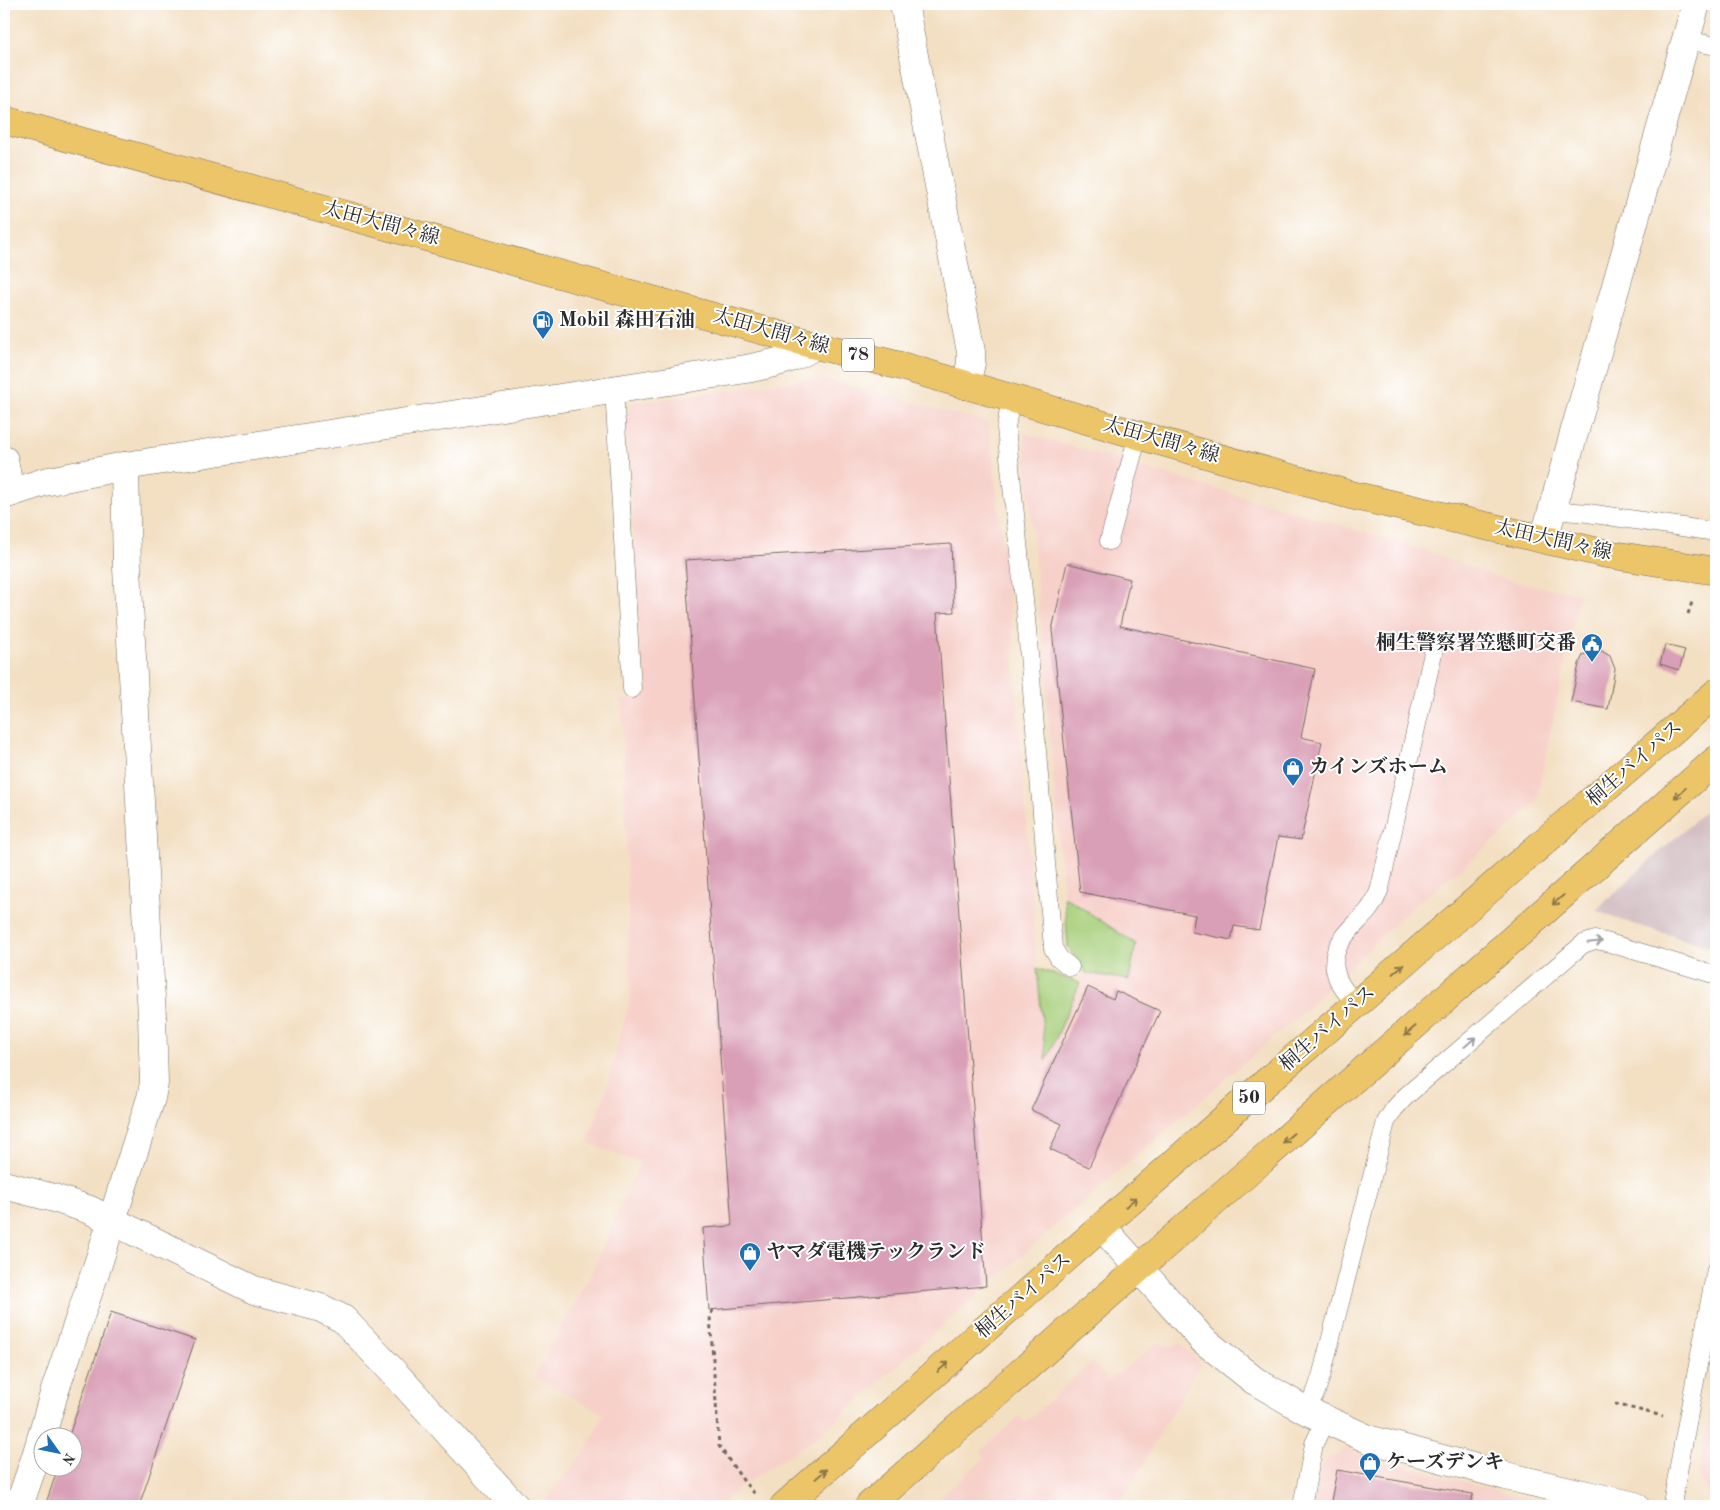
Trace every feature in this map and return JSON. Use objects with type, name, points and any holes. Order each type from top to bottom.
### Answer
[{"type":"main road","name":"太田大間々線","points":[[4,120],[815,345],[966,384],[1351,495],[1607,554],[1716,571]]},
{"type":"main road","name":"桐生バイパス","points":[[784,1506],[1716,692]]},
{"type":"main road","points":[[869,1506],[1716,760]]},
{"type":"street","points":[[904,4],[971,352],[971,363],[966,384]]},
{"type":"street","points":[[1544,539],[1696,4]]},
{"type":"street","points":[[4,460],[7,494],[44,482],[125,466],[784,361],[801,354],[815,345]]},
{"type":"street","points":[[19,1506],[36,1456],[54,1390],[112,1219],[151,1098],[154,1083],[143,828],[127,568],[125,466]]},
{"type":"street","points":[[4,1185],[54,1198],[112,1219],[254,1290],[321,1308],[343,1319],[400,1378],[515,1506]]},
{"type":"street","points":[[1102,1227],[1203,1340],[1255,1380],[1315,1415],[1368,1439],[1506,1476],[1635,1506]]},
{"type":"lane","points":[[1686,40],[1716,46]]},
{"type":"lane","points":[[614,389],[632,689]]},
{"type":"lane","points":[[1011,397],[1006,428],[1027,629],[1053,948],[1059,958],[1070,967]]},
{"type":"lane","points":[[1109,541],[1138,435]]},
{"type":"lane","points":[[1551,510],[1588,513],[1716,532]]},
{"type":"lane","points":[[1356,1005],[1337,978],[1334,966],[1335,954],[1344,935],[1367,912],[1380,888],[1433,653]]},
{"type":"lane","points":[[1302,1506],[1314,1444],[1316,1392],[1386,1122],[1394,1108],[1583,944],[1595,940],[1606,942],[1716,976]]},
{"type":"lane","points":[[1673,1506],[1716,1269]]},
{"type":"path","points":[[1688,614],[1692,602]]},
{"type":"path","points":[[712,1310],[710,1316],[718,1446],[757,1496]]},
{"type":"path","points":[[1615,1404],[1663,1416]]},
{"type":"shaded area","points":[[818,378],[986,422],[990,433],[1012,629],[1037,968],[1046,1059],[1086,973],[1129,980],[1136,945],[1064,896],[1024,433],[1421,549],[1496,577],[1579,594],[1536,802],[1502,834],[1402,916],[1303,1012],[1079,1205],[814,1439],[745,1483],[718,1506],[542,1506],[590,1444],[604,1414],[534,1376],[589,1278],[640,1163],[588,1143],[606,1090],[631,997],[622,700],[643,698],[626,414],[634,403]]},
{"type":"shaded area","points":[[1716,802],[1716,949],[1614,918],[1596,910],[1667,845]]},
{"type":"shaded area","points":[[1180,1342],[1200,1365],[1164,1425],[1130,1489],[1117,1506],[930,1506],[985,1458],[981,1451],[1020,1416],[1025,1423],[1092,1362],[1108,1381],[1158,1343],[1174,1348]]},
{"type":"shaded area","points":[[1716,1377],[1716,1496],[1710,1494],[1698,1476]]},
{"type":"shaded area","points":[[1346,1449],[1375,1459],[1556,1506],[1313,1506],[1321,1463]]},
{"type":"green space","points":[[1064,896],[1136,944],[1129,980],[1086,973],[1068,947]]},
{"type":"green space","points":[[1037,968],[1080,983],[1046,1061]]},
{"type":"building","points":[[951,544],[954,612],[937,613],[986,1286],[709,1310],[703,1228],[732,1226],[685,560]]},
{"type":"building","points":[[1067,563],[1130,579],[1120,626],[1315,669],[1301,737],[1322,742],[1301,840],[1278,837],[1259,930],[1234,926],[1231,940],[1192,932],[1195,915],[1080,892],[1052,630]]},
{"type":"building","points":[[1665,645],[1685,650],[1679,670],[1660,664]]},
{"type":"building","points":[[1594,650],[1600,650],[1610,656],[1615,669],[1608,709],[1571,702],[1579,664],[1583,655]]},
{"type":"building","points":[[1088,987],[1113,999],[1116,991],[1160,1011],[1089,1167],[1050,1149],[1062,1124],[1031,1110]]},
{"type":"building","points":[[111,1312],[195,1340],[139,1506],[45,1506],[55,1478],[82,1478],[82,1428],[71,1428]]},
{"type":"building","name":"ケーズデンキ","points":[[1337,1470],[1473,1494],[1471,1506],[1330,1506]]},
{"type":"place","name":"Mobil 森田石油","points":[[543,340]]},
{"type":"place","name":"桐生警察署笠懸町交番","points":[[1592,663]]},
{"type":"place","name":"カインズホーム","points":[[1293,787]]},
{"type":"place","name":"ヤマダ電機テックランド","points":[[750,1272]]},
{"type":"place","name":"ケーズデンキ","points":[[1370,1482]]}]
